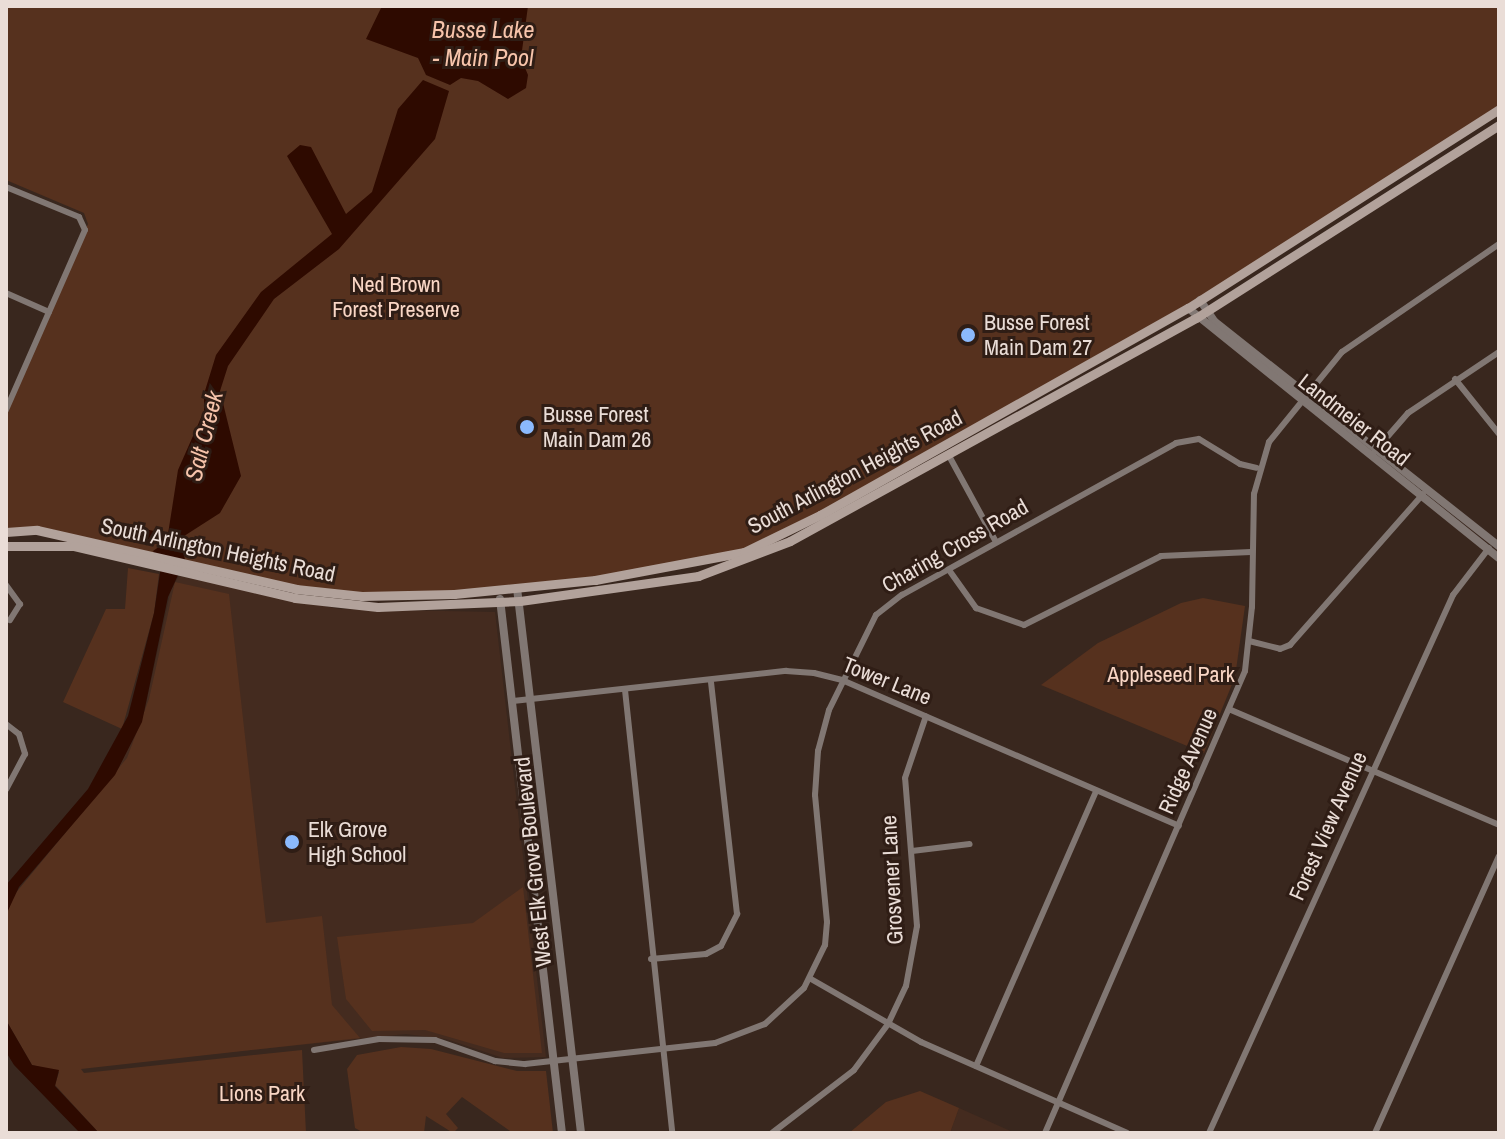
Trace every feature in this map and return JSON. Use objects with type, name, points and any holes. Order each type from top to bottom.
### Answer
[{"type":"main road","name":"South Arlington Heights Road","points":[[189,569],[296,589],[351,595],[498,590],[669,569],[765,543],[1188,308],[1499,109]]},
{"type":"main road","name":"South Arlington Heights Road","points":[[6,532],[37,530],[341,604],[417,609],[520,601],[674,581],[739,563],[790,541],[1196,318],[1499,125]]},
{"type":"main road","name":"South Arlington Heights Road","points":[[6,546],[42,542],[150,559]]},
{"type":"street","points":[[6,187],[84,221],[85,230],[8,399],[6,410]]},
{"type":"street","name":"Ridge Avenue","points":[[1045,1133],[1231,710],[1249,641],[1257,468],[1269,442],[1335,358],[1379,322],[1499,244]]},
{"type":"street","points":[[6,293],[49,312]]},
{"type":"street","name":"Landmeier Road","points":[[1200,300],[1207,311],[1303,397]]},
{"type":"street","name":"Landmeier Road","points":[[1188,308],[1196,318],[1494,546],[1499,558]]},
{"type":"street","points":[[1374,453],[1408,413],[1499,352]]},
{"type":"street","points":[[1455,379],[1499,434]]},
{"type":"street","name":"Charing Cross Road","points":[[314,1050],[379,1039],[435,1040],[495,1061],[554,1062],[715,1043],[765,1024],[811,979],[827,922],[816,762],[823,727],[842,680],[876,615],[996,542],[1188,439],[1206,442],[1240,464],[1257,468]]},
{"type":"street","points":[[948,454],[996,542]]},
{"type":"street","points":[[1249,641],[1280,649],[1290,645],[1424,492]]},
{"type":"street","name":"Forest View Avenue","points":[[1209,1133],[1453,595],[1494,546]]},
{"type":"street","points":[[949,570],[976,608],[1024,625],[1161,556],[1251,552]]},
{"type":"street","points":[[6,585],[20,604],[10,620]]},
{"type":"street","name":"West Elk Grove Boulevard","points":[[517,588],[534,699],[581,1133]]},
{"type":"street","name":"West Elk Grove Boulevard","points":[[498,590],[562,1133]]},
{"type":"street","name":"Tower Lane","points":[[513,701],[711,682],[786,671],[842,680],[1179,826]]},
{"type":"street","points":[[651,959],[706,954],[721,946],[732,933],[737,914],[711,682]]},
{"type":"street","points":[[625,690],[651,959],[672,1133]]},
{"type":"street","points":[[1231,710],[1499,825]]},
{"type":"street","name":"Grosvener Lane","points":[[772,1133],[854,1070],[888,1024],[913,957],[917,926],[905,778],[926,716]]},
{"type":"street","points":[[6,724],[19,734],[25,754],[6,789]]},
{"type":"street","points":[[976,1066],[1096,791]]},
{"type":"street","points":[[912,851],[970,844]]},
{"type":"street","points":[[1375,1133],[1499,856]]},
{"type":"street","points":[[811,979],[888,1024],[1057,1104],[1127,1133]]},
{"type":"shaded area","name":"Elk Grove High School","points":[[179,576],[339,609],[495,612],[546,1057],[503,1058],[446,1039],[406,1034],[59,1070],[6,1020],[6,915],[42,862],[88,809],[142,722],[171,589]]},
{"type":"shaded area","points":[[959,1108],[1015,1133],[950,1133]]},
{"type":"green space","name":"Ned Brown Forest Preserve","points":[[6,6],[1499,6],[1499,109],[1266,260],[765,543],[669,569],[411,596],[296,589],[72,536],[6,532],[6,410],[88,224],[84,213],[6,180]]},
{"type":"green space","points":[[128,568],[159,574],[154,613],[122,729],[63,702],[106,609],[125,609]]},
{"type":"green space","name":"Lions Park","points":[[175,582],[229,594],[266,923],[322,916],[332,1005],[360,1038],[81,1069],[84,1073],[302,1050],[306,1133],[99,1133],[55,1085],[59,1072],[32,1065],[6,1020],[6,915],[14,895],[127,758],[149,699]]},
{"type":"green space","name":"Appleseed Park","points":[[1203,598],[1245,606],[1235,677],[1204,753],[1041,685],[1098,643],[1181,603]]},
{"type":"green space","points":[[523,887],[542,1053],[504,1053],[425,1030],[372,1031],[346,999],[337,937],[473,923]]},
{"type":"green space","points":[[401,1047],[431,1049],[517,1071],[546,1071],[553,1133],[510,1131],[462,1097],[446,1114],[458,1128],[453,1133],[426,1116],[424,1133],[364,1133],[355,1128],[347,1069],[357,1055]]},
{"type":"green space","points":[[920,1091],[959,1108],[950,1133],[849,1133],[886,1102]]},
{"type":"water","name":"Busse Lake - Main Pool","points":[[382,6],[528,6],[521,58],[528,75],[526,88],[508,99],[478,81],[461,78],[450,85],[426,75],[418,58],[366,39]]},
{"type":"water","name":"Salt Creek","points":[[423,80],[449,91],[435,139],[339,249],[274,299],[228,366],[220,391],[241,476],[220,513],[181,538],[185,560],[168,597],[142,722],[115,775],[19,887],[6,915],[6,885],[88,789],[128,716],[154,613],[161,566],[153,551],[163,544],[121,531],[117,523],[168,534],[178,470],[204,411],[204,394],[216,355],[261,292],[332,234],[287,156],[300,145],[311,147],[346,214],[372,192],[398,109]]},
{"type":"water","points":[[6,1020],[32,1065],[59,1070],[55,1086],[99,1133],[80,1133],[14,1065],[6,1052]]},
{"type":"place","name":"Busse Forest Main Dam 27","points":[[968,335]]},
{"type":"place","name":"Busse Forest Main Dam 26","points":[[527,427]]},
{"type":"place","name":"Elk Grove High School","points":[[292,842]]}]
